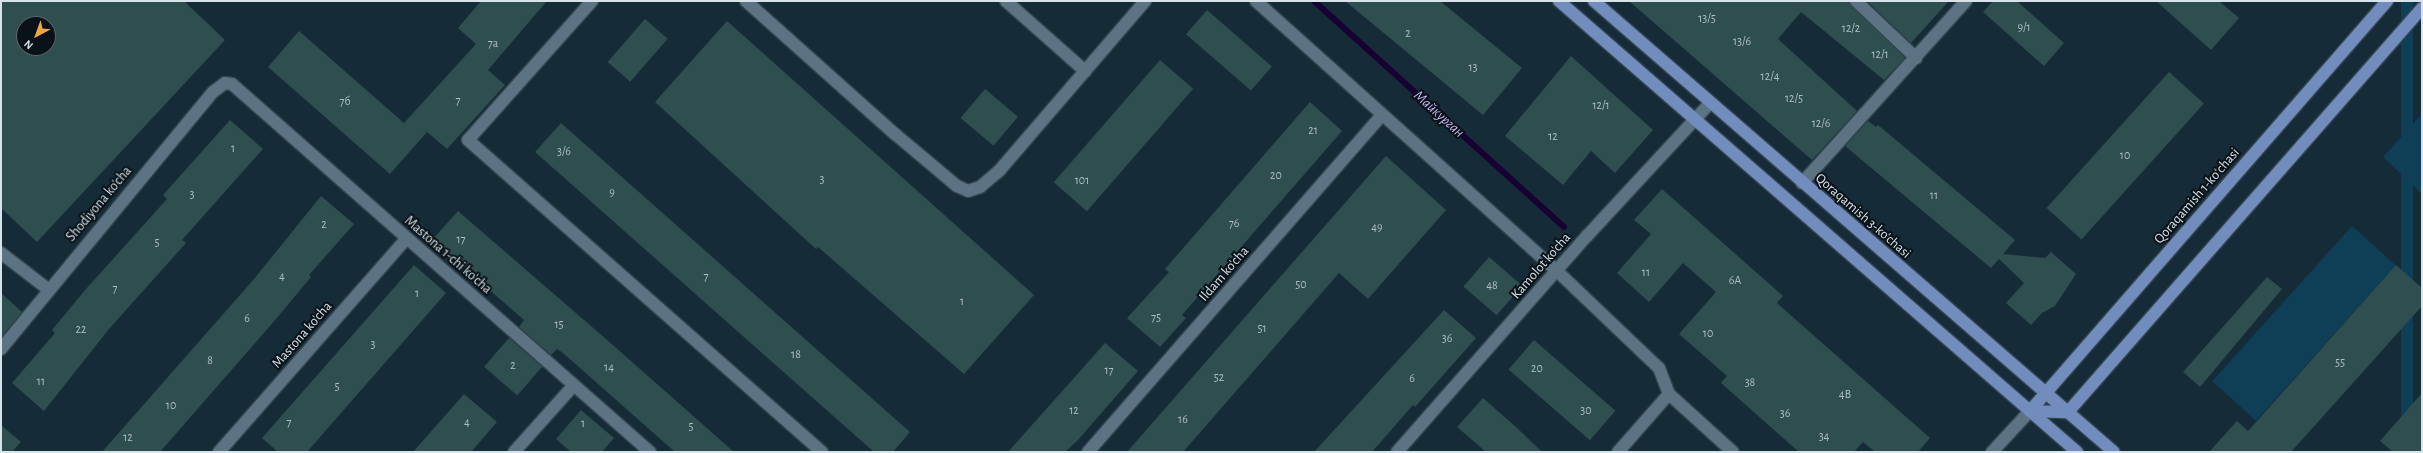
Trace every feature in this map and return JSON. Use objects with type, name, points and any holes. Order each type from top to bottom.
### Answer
[{"type":"main road","points":[[1559,1],[2077,452]]},
{"type":"main road","name":"Qoraqamish 3-ko'chasi","points":[[1594,1],[1802,183],[2114,452]]},
{"type":"main road","name":"Qoraqamish 1-koʻchasi","points":[[2030,411],[2388,1]]},
{"type":"main road","points":[[2030,411],[2068,412],[2422,8]]},
{"type":"street","points":[[592,1],[468,140],[822,452]]},
{"type":"street","points":[[746,1],[895,134],[957,186],[968,191],[980,187],[999,171],[1145,1]]},
{"type":"street","points":[[1006,1],[1085,71]]},
{"type":"street","points":[[1256,1],[1382,115],[1561,266],[1659,368],[1670,394],[1733,452]]},
{"type":"street","points":[[1856,1],[1916,58]]},
{"type":"street","points":[[1802,183],[1966,1]]},
{"type":"street","name":"Mastona 1-chi ko'cha","points":[[225,83],[232,84],[406,239],[650,452]]},
{"type":"street","name":"Shodiyona ko'cha","points":[[1,349],[48,289],[213,92],[225,83]]},
{"type":"street","name":"Kamolot ko'cha","points":[[1397,452],[1587,236],[1710,103]]},
{"type":"street","name":"Ildam ko'cha","points":[[1088,452],[1382,115]]},
{"type":"street","name":"Mastona ko'cha","points":[[219,452],[406,239]]},
{"type":"street","points":[[1,253],[48,289]]},
{"type":"street","points":[[514,452],[574,385]]},
{"type":"street","points":[[1618,452],[1670,394]]},
{"type":"street","points":[[1992,452],[2030,411]]},
{"type":"shaded area","points":[[2401,1],[2413,1],[2413,452],[2401,452]]},
{"type":"shaded area","points":[[2422,114],[2422,194],[2383,157]]},
{"type":"shaded area","points":[[2352,226],[2396,265],[2256,421],[2212,381]]},
{"type":"building","points":[[1,1],[184,1],[225,40],[37,242],[1,208]]},
{"type":"building","points":[[481,1],[547,1],[488,70],[505,85],[447,149],[427,132],[390,174],[268,67],[299,31],[404,123],[476,44],[458,28]]},
{"type":"building","points":[[1345,1],[1440,1],[1522,68],[1483,115]]},
{"type":"building","points":[[1629,1],[1849,1],[1905,58],[1884,80],[1801,12],[1778,39],[1857,111],[1812,160]]},
{"type":"building","points":[[1867,1],[1949,1],[1911,43]]},
{"type":"building","points":[[1993,1],[2017,1],[2064,43],[2044,66],[1983,12]]},
{"type":"building","points":[[2156,1],[2219,1],[2239,18],[2211,50]]},
{"type":"building","points":[[1207,10],[1272,66],[1251,91],[1186,34]]},
{"type":"building","points":[[645,19],[668,39],[630,82],[608,62]]},
{"type":"building","points":[[727,21],[1034,295],[964,374],[818,247],[816,249],[655,102]]},
{"type":"building","points":[[1571,56],[1653,130],[1615,173],[1591,151],[1563,185],[1505,136]]},
{"type":"building","points":[[1160,60],[1193,89],[1087,211],[1054,182]]},
{"type":"building","points":[[2169,72],[2204,103],[2081,239],[2047,208]]},
{"type":"building","points":[[985,89],[1018,117],[994,146],[961,118]]},
{"type":"building","points":[[1310,102],[1342,131],[1182,315],[1186,318],[1160,347],[1127,318],[1169,272],[1165,269]]},
{"type":"building","points":[[230,120],[263,149],[182,240],[186,243],[109,329],[44,411],[12,383],[55,333],[52,330],[86,289],[167,199],[163,195]]},
{"type":"building","points":[[1868,121],[1876,127],[1878,125],[2015,240],[2003,254],[2045,258],[2051,252],[2076,274],[2055,306],[2042,313],[2031,325],[2006,303],[2024,283],[1999,259],[1991,268],[1845,146]]},
{"type":"building","points":[[561,123],[910,432],[893,452],[874,452],[535,152]]},
{"type":"building","points":[[1386,156],[1446,210],[1368,299],[1339,273],[1183,452],[1127,452]]},
{"type":"building","points":[[1662,189],[1783,296],[1777,303],[1930,438],[1918,452],[1875,452],[1863,442],[1854,452],[1799,452],[1721,383],[1727,376],[1679,334],[1716,292],[1683,263],[1649,302],[1617,273],[1651,234],[1634,220]]},
{"type":"building","points":[[321,196],[354,224],[309,275],[311,277],[276,319],[160,452],[102,452],[254,279]]},
{"type":"building","points":[[458,211],[734,452],[675,452],[563,353],[557,349],[551,355],[519,327],[524,320],[432,240]]},
{"type":"building","points":[[1489,257],[1522,286],[1497,315],[1463,286]]},
{"type":"building","points":[[414,265],[446,293],[307,452],[278,452],[262,438]]},
{"type":"building","points":[[2396,265],[2422,288],[2422,306],[2291,452],[2209,452],[2237,421],[2248,431]]},
{"type":"building","points":[[2267,277],[2282,289],[2200,387],[2183,372]]},
{"type":"building","points":[[1,293],[22,312],[1,337]]},
{"type":"building","points":[[1444,310],[1476,338],[1415,407],[1413,405],[1372,452],[1314,452]]},
{"type":"building","points":[[509,338],[542,367],[517,396],[484,367]]},
{"type":"building","points":[[1534,340],[1616,411],[1590,440],[1508,369]]},
{"type":"building","points":[[1105,343],[1138,371],[1078,440],[1065,452],[1008,452]]},
{"type":"building","points":[[2422,393],[2422,452],[2393,452],[2380,441]]},
{"type":"building","points":[[464,394],[497,422],[471,452],[413,452]]},
{"type":"building","points":[[1483,398],[1542,452],[1486,452],[1457,427]]},
{"type":"building","points":[[581,410],[614,438],[602,452],[571,452],[556,439]]},
{"type":"building","points":[[1,425],[21,442],[12,452],[1,452]]},
{"type":"waterway","name":"Майкурган","points":[[1314,1],[1564,227]]}]
